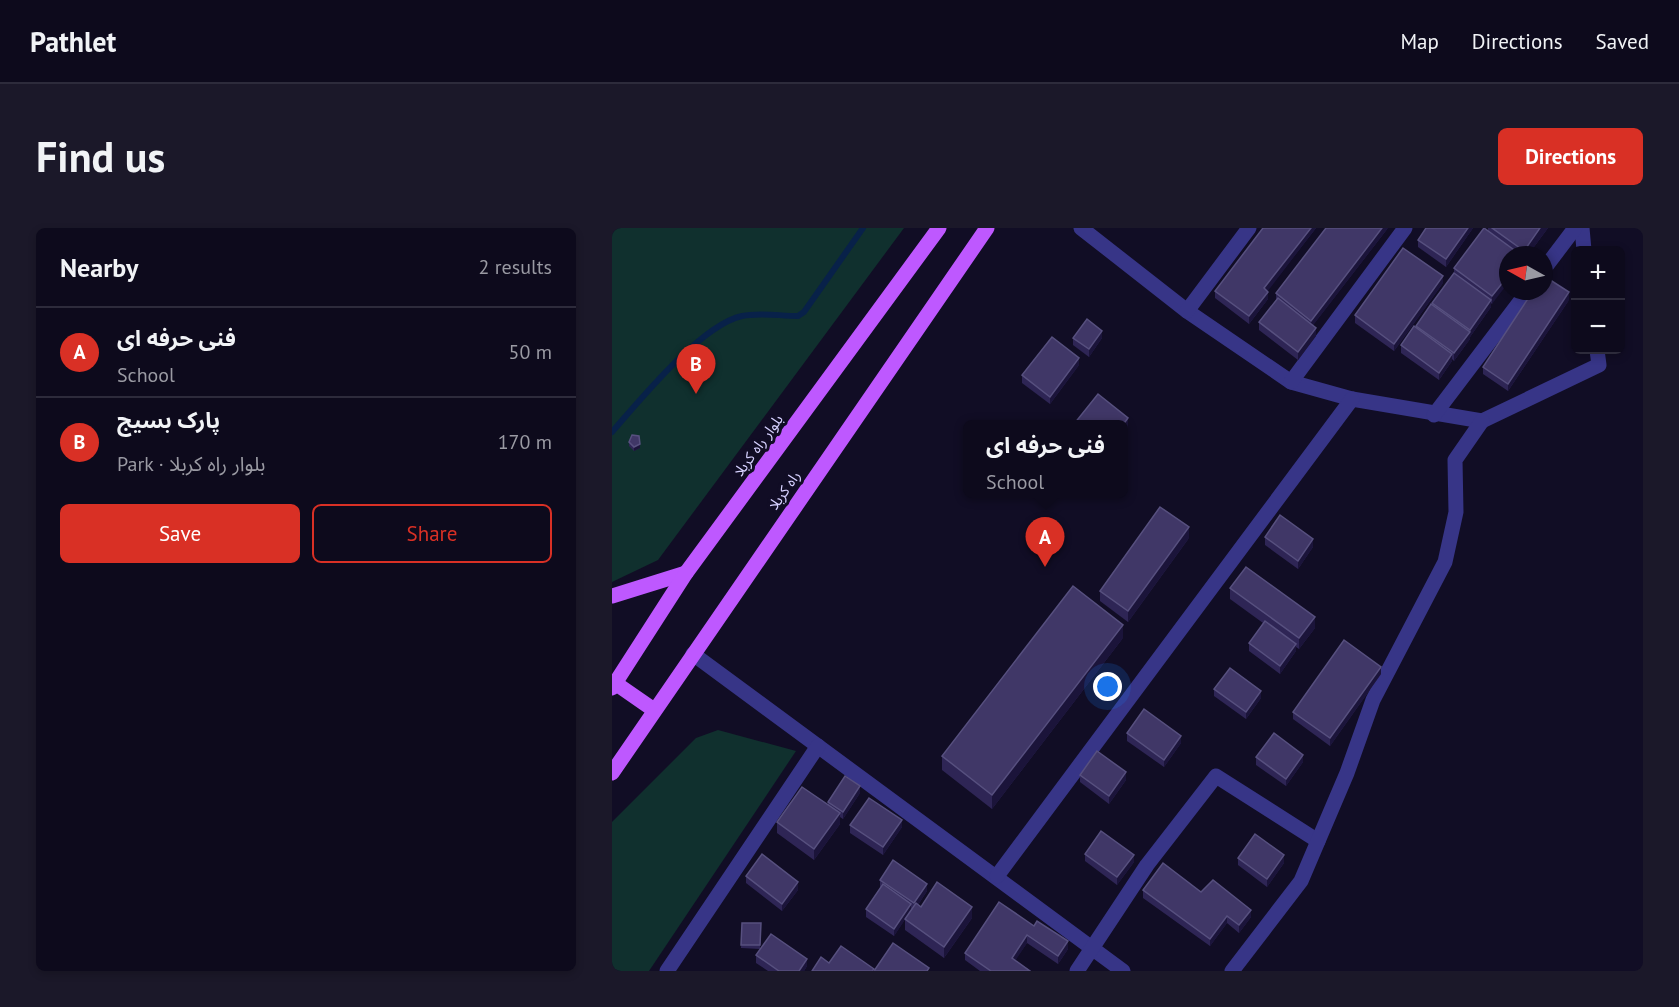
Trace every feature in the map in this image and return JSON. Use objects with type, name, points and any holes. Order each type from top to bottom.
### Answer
[{"type":"main road","name":"بلوار راه کربلا","points":[[614,685],[686,573],[939,228]]},
{"type":"main road","name":"راه کربلا","points":[[612,773],[987,228]]},
{"type":"main road","points":[[612,596],[686,573]]},
{"type":"main road","points":[[614,685],[654,711]]},
{"type":"street","points":[[1081,228],[1187,311],[1291,382],[1352,399],[1434,415],[1482,421]]},
{"type":"street","points":[[1187,311],[1249,228]]},
{"type":"street","points":[[1291,382],[1405,228]]},
{"type":"street","points":[[1553,257],[1575,228]]},
{"type":"street","points":[[1582,228],[1584,246]]},
{"type":"street","points":[[1434,415],[1521,300]]},
{"type":"street","points":[[1232,971],[1301,881],[1373,700],[1445,562],[1456,512],[1455,460],[1482,421],[1599,365],[1598,354]]},
{"type":"street","points":[[997,876],[1352,399]]},
{"type":"street","points":[[693,654],[1123,971]]},
{"type":"street","points":[[672,969],[819,746]]},
{"type":"street","points":[[1077,971],[1147,865],[1216,776],[1318,841]]},
{"type":"green space","points":[[612,228],[904,228],[658,560],[612,582]]},
{"type":"green space","points":[[718,730],[796,751],[649,971],[612,971],[612,822],[696,738]]},
{"type":"building","points":[[1263,228],[1311,228],[1264,288],[1268,292],[1249,316],[1215,291]]},
{"type":"building","points":[[1326,228],[1382,228],[1311,321],[1276,293]]},
{"type":"building","points":[[1426,228],[1468,228],[1446,259],[1418,240]]},
{"type":"building","points":[[1484,228],[1509,246],[1499,246],[1499,287],[1492,296],[1454,268]]},
{"type":"building","points":[[1492,228],[1540,228],[1527,246],[1517,246]]},
{"type":"building","points":[[1403,248],[1443,276],[1394,344],[1355,315]]},
{"type":"building","points":[[1454,273],[1491,300],[1470,330],[1432,303]]},
{"type":"building","points":[[1553,282],[1569,292],[1508,384],[1483,367],[1527,300],[1553,300]]},
{"type":"building","points":[[1278,298],[1316,328],[1298,352],[1259,322]]},
{"type":"building","points":[[1431,304],[1470,332],[1454,353],[1416,326]]},
{"type":"building","points":[[1087,319],[1102,331],[1089,349],[1073,338]]},
{"type":"building","points":[[1414,326],[1452,354],[1439,373],[1401,345]]},
{"type":"building","points":[[1052,337],[1079,358],[1050,397],[1022,375]]},
{"type":"building","points":[[1098,394],[1128,418],[1127,420],[1077,420]]},
{"type":"building","points":[[632,435],[639,436],[640,444],[634,447],[629,442]]},
{"type":"building","points":[[1160,507],[1189,527],[1128,611],[1100,591]]},
{"type":"building","points":[[1280,515],[1313,539],[1298,561],[1265,537]]},
{"type":"building","points":[[1246,567],[1315,617],[1299,638],[1230,588]]},
{"type":"building","points":[[1073,586],[1123,625],[992,795],[942,756]]},
{"type":"building","points":[[1265,621],[1296,644],[1280,666],[1249,643]]},
{"type":"building","points":[[1344,640],[1381,667],[1330,738],[1293,712]]},
{"type":"building","points":[[1230,668],[1261,691],[1246,712],[1214,689]]},
{"type":"building","points":[[1144,709],[1181,736],[1164,760],[1127,733]]},
{"type":"building","points":[[1274,733],[1303,755],[1286,779],[1256,757]]},
{"type":"building","points":[[1097,751],[1126,772],[1109,796],[1080,775]]},
{"type":"building","points":[[845,776],[860,786],[843,812],[828,802]]},
{"type":"building","points":[[802,787],[840,813],[814,849],[777,822]]},
{"type":"building","points":[[869,798],[902,820],[883,847],[850,825]]},
{"type":"building","points":[[1101,831],[1134,855],[1117,877],[1085,854]]},
{"type":"building","points":[[1255,834],[1284,855],[1267,879],[1238,858]]},
{"type":"building","points":[[762,854],[798,882],[782,904],[746,876]]},
{"type":"building","points":[[893,860],[927,884],[914,903],[880,880]]},
{"type":"building","points":[[1163,863],[1201,892],[1213,880],[1251,910],[1239,925],[1227,916],[1210,939],[1143,890]]},
{"type":"building","points":[[937,882],[972,907],[944,947],[905,919],[916,903],[921,907]]},
{"type":"building","points":[[883,884],[911,904],[894,929],[866,909]]},
{"type":"building","points":[[999,902],[1034,926],[1037,921],[1068,941],[1058,956],[1027,935],[1012,958],[1030,971],[991,971],[965,953]]},
{"type":"building","points":[[742,923],[761,923],[760,945],[741,945]]},
{"type":"building","points":[[771,934],[807,959],[799,971],[779,971],[756,955]]},
{"type":"building","points":[[893,943],[929,968],[927,971],[874,971]]},
{"type":"building","points":[[841,946],[874,969],[872,971],[812,971],[821,957],[829,963]]},
{"type":"waterway","points":[[612,432],[672,365],[708,333],[742,316],[762,314],[798,316],[804,312],[863,228]]},
{"type":"place","name":"پارک بسیج","points":[[696,394]]},
{"type":"place","name":"فنی حرفه ای","points":[[1045,567]]}]
